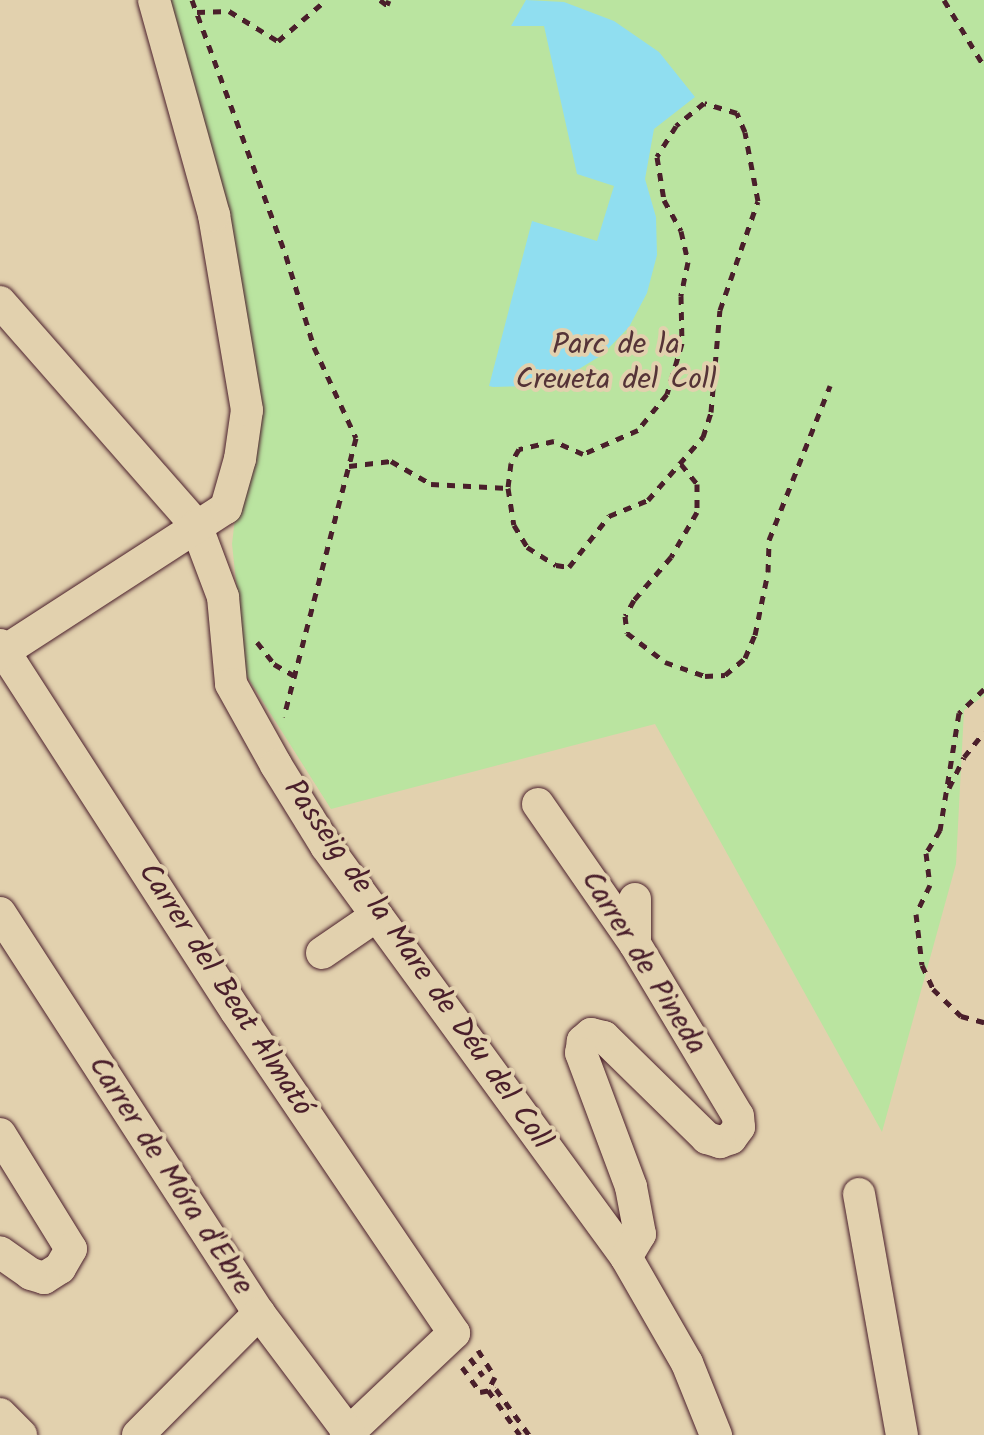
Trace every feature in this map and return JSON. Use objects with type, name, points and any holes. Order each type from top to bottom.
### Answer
[{"type":"street","points":[[2,650],[226,508],[240,458],[247,410],[214,215],[154,0]]},
{"type":"street","name":"Passeig de la Mare de Déu del Coll","points":[[0,302],[196,526],[223,598],[231,684],[276,764],[336,860],[626,1257],[687,1363],[716,1435]]},
{"type":"street","name":"Carrer del Beat Almató","points":[[2,650],[236,1011],[462,1345]]},
{"type":"street","name":"Carrer de Pineda","points":[[538,804],[635,944],[738,1116],[739,1127],[726,1141],[706,1138],[604,1037],[591,1034],[582,1040],[581,1053],[631,1187],[640,1234],[626,1257]]},
{"type":"street","points":[[635,899],[635,944]]},
{"type":"street","points":[[322,953],[362,925]]},
{"type":"street","name":"Carrer de Móra d'Ebre","points":[[5,931],[259,1313],[348,1434]]},
{"type":"street","points":[[0,1134],[68,1238],[67,1259],[44,1278],[31,1274],[0,1252]]},
{"type":"street","points":[[859,1194],[902,1435]]},
{"type":"street","points":[[138,1435],[259,1313]]},
{"type":"street","points":[[348,1434],[462,1345]]},
{"type":"street","points":[[0,1414],[21,1435]]},
{"type":"path","points":[[192,0],[286,256],[314,347],[356,438],[284,720]]},
{"type":"path","points":[[189,14],[229,12],[278,40],[326,0]]},
{"type":"path","points":[[380,0],[387,4],[389,0]]},
{"type":"path","points":[[944,0],[984,66]]},
{"type":"path","points":[[704,103],[737,113],[746,132],[758,201],[720,310],[711,412],[704,437],[648,500],[609,516],[570,567],[556,565],[527,547],[514,525],[508,488],[511,464],[520,449],[554,441],[584,454],[638,430],[667,394],[682,342],[680,296],[688,262],[681,231],[664,200],[658,158],[676,126],[704,103]]},
{"type":"path","points":[[681,464],[698,484],[697,512],[671,557],[624,616],[627,633],[665,662],[705,676],[724,676],[744,658],[755,635],[768,572],[768,540],[830,386]]},
{"type":"path","points":[[348,466],[391,460],[431,484],[508,488]]},
{"type":"path","points":[[252,636],[274,664],[294,675]]},
{"type":"path","points":[[984,688],[959,713],[940,830],[926,854],[930,885],[916,914],[922,964],[933,990],[961,1016],[984,1022]]},
{"type":"path","points":[[943,802],[964,756],[984,732]]},
{"type":"path","points":[[462,1345],[482,1376]]},
{"type":"path","points":[[462,1345],[480,1392],[496,1389],[529,1435]]},
{"type":"path","points":[[462,1345],[496,1377],[488,1390]]},
{"type":"path","points":[[488,1390],[520,1435]]},
{"type":"green space","name":"Parc de la Creueta del Coll","points":[[159,0],[984,0],[984,696],[964,710],[956,864],[882,1132],[655,724],[331,809],[246,675],[232,544],[237,501],[258,429]]},
{"type":"water","points":[[526,0],[564,2],[614,21],[659,52],[695,97],[654,129],[645,179],[656,217],[657,255],[647,293],[629,327],[602,355],[569,375],[532,386],[493,387],[489,386],[532,221],[597,241],[614,186],[577,174],[544,26],[511,26]]}]
